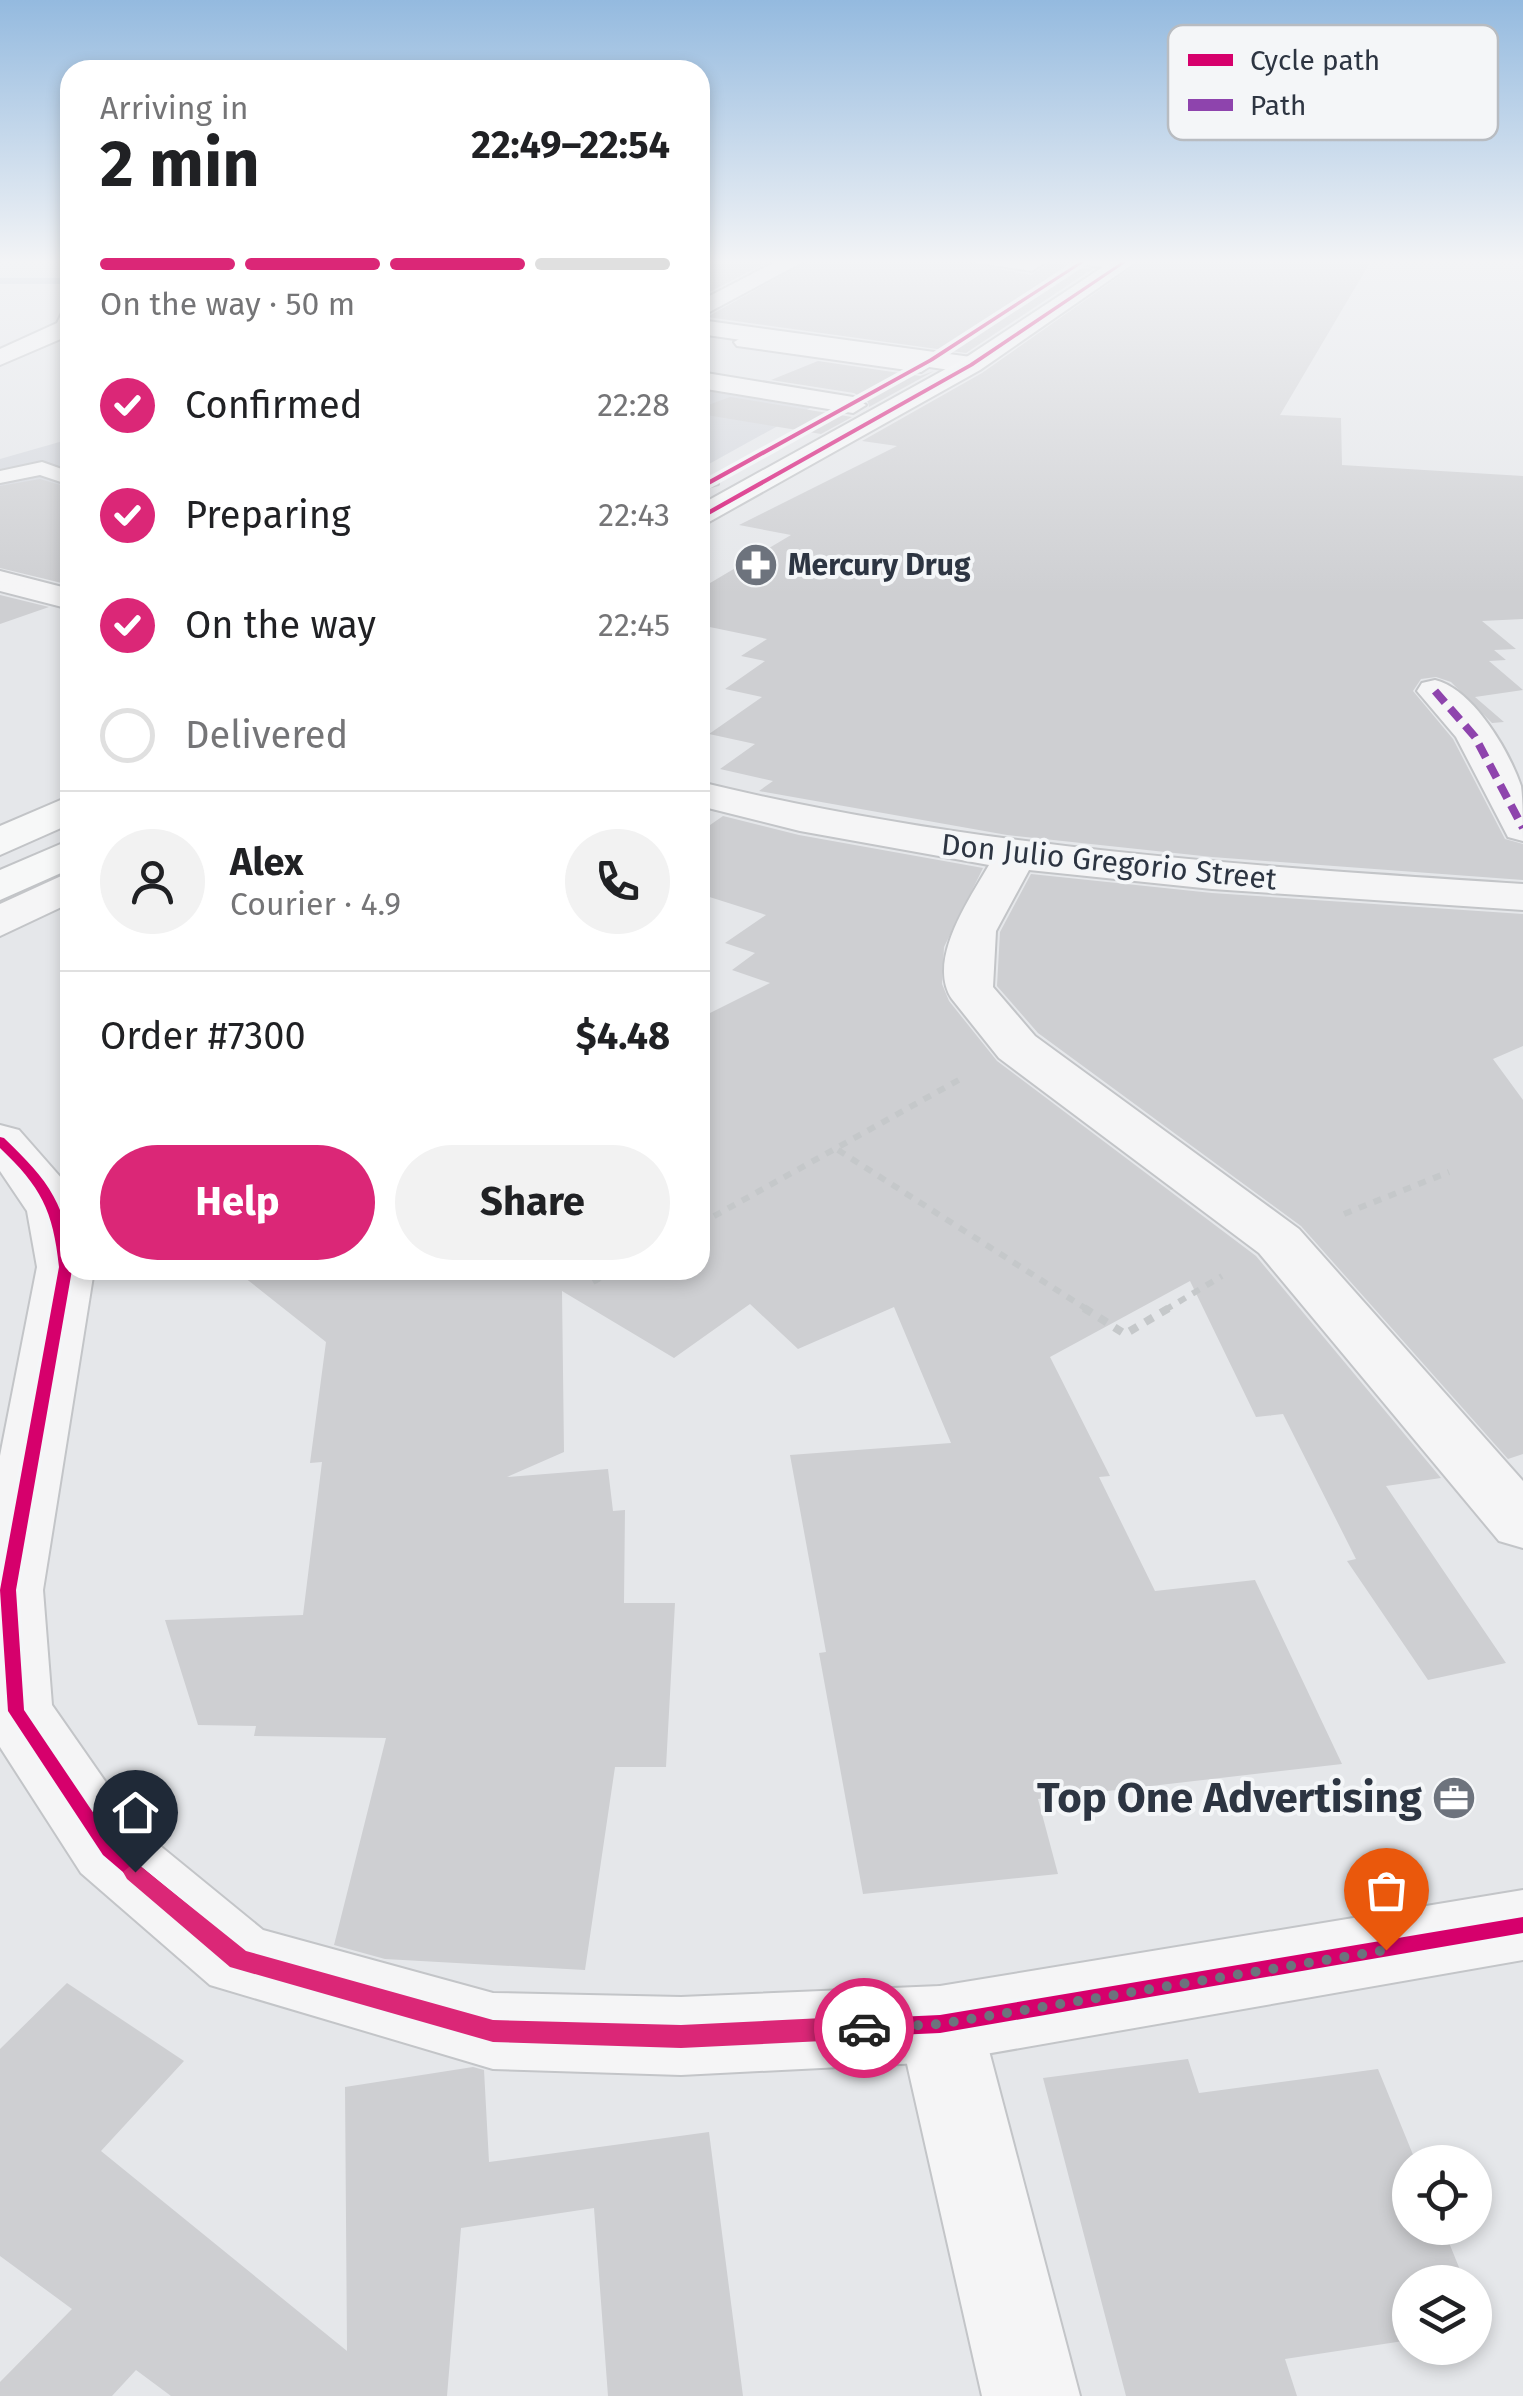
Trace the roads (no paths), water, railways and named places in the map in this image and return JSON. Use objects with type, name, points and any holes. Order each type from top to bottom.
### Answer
[{"type":"main road","points":[[710,481],[912,371]]},
{"type":"main road","points":[[710,512],[962,371]]},
{"type":"main road","points":[[0,842],[60,813]]},
{"type":"main road","points":[[0,887],[60,858]]},
{"type":"street","points":[[710,382],[852,404]]},
{"type":"street","points":[[0,581],[60,596]]},
{"type":"street","points":[[1436,691],[1458,710],[1481,742],[1484,757],[1523,828]]},
{"type":"street","name":"Don Julio Gregorio Street","points":[[710,797],[817,824],[914,843],[1523,897]]},
{"type":"street","points":[[1017,854],[974,931],[969,989],[1017,1047],[1279,1241],[1523,1524]]},
{"type":"street","points":[[0,922],[60,890]]},
{"type":"street","points":[[0,1141],[40,1179],[60,1218]]},
{"type":"street","points":[[64,1280],[8,1590],[16,1711],[109,1850],[239,1959],[493,2031],[681,2036],[940,2024],[1523,1924]]},
{"type":"street","points":[[940,2024],[1031,2396]]},
{"type":"lane","points":[[0,477],[42,468],[60,475]]},
{"type":"place","name":"Mercury Drug","points":[[756,565]]},
{"type":"place","name":"Top One Advertising","points":[[1454,1798]]}]
